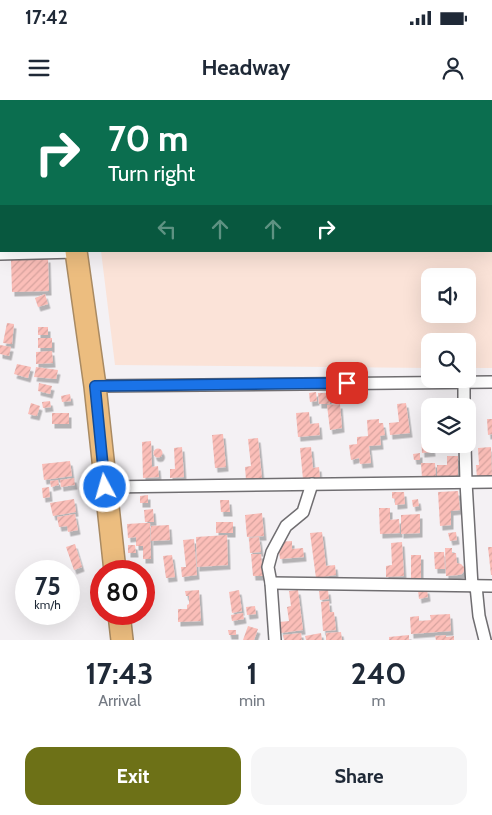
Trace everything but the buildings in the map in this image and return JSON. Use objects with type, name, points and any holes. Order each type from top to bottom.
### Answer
[{"type":"highway","points":[[76,252],[95,386],[114,560]]},
{"type":"highway","points":[[120,625],[122,640]]},
{"type":"street","points":[[0,254],[76,252]]},
{"type":"street","points":[[95,386],[421,382]]},
{"type":"street","points":[[476,382],[492,382]]},
{"type":"street","points":[[465,453],[474,586],[485,640]]},
{"type":"street","points":[[105,487],[492,482]]},
{"type":"street","points":[[275,640],[268,567],[272,552],[286,526],[303,512],[312,484]]},
{"type":"street","points":[[271,583],[492,586]]},
{"type":"shaded area","points":[[101,252],[492,252],[492,368],[476,368],[476,333],[421,333],[421,368],[115,365]]},
{"type":"route","points":[[105,487],[95,386],[347,383]]}]
